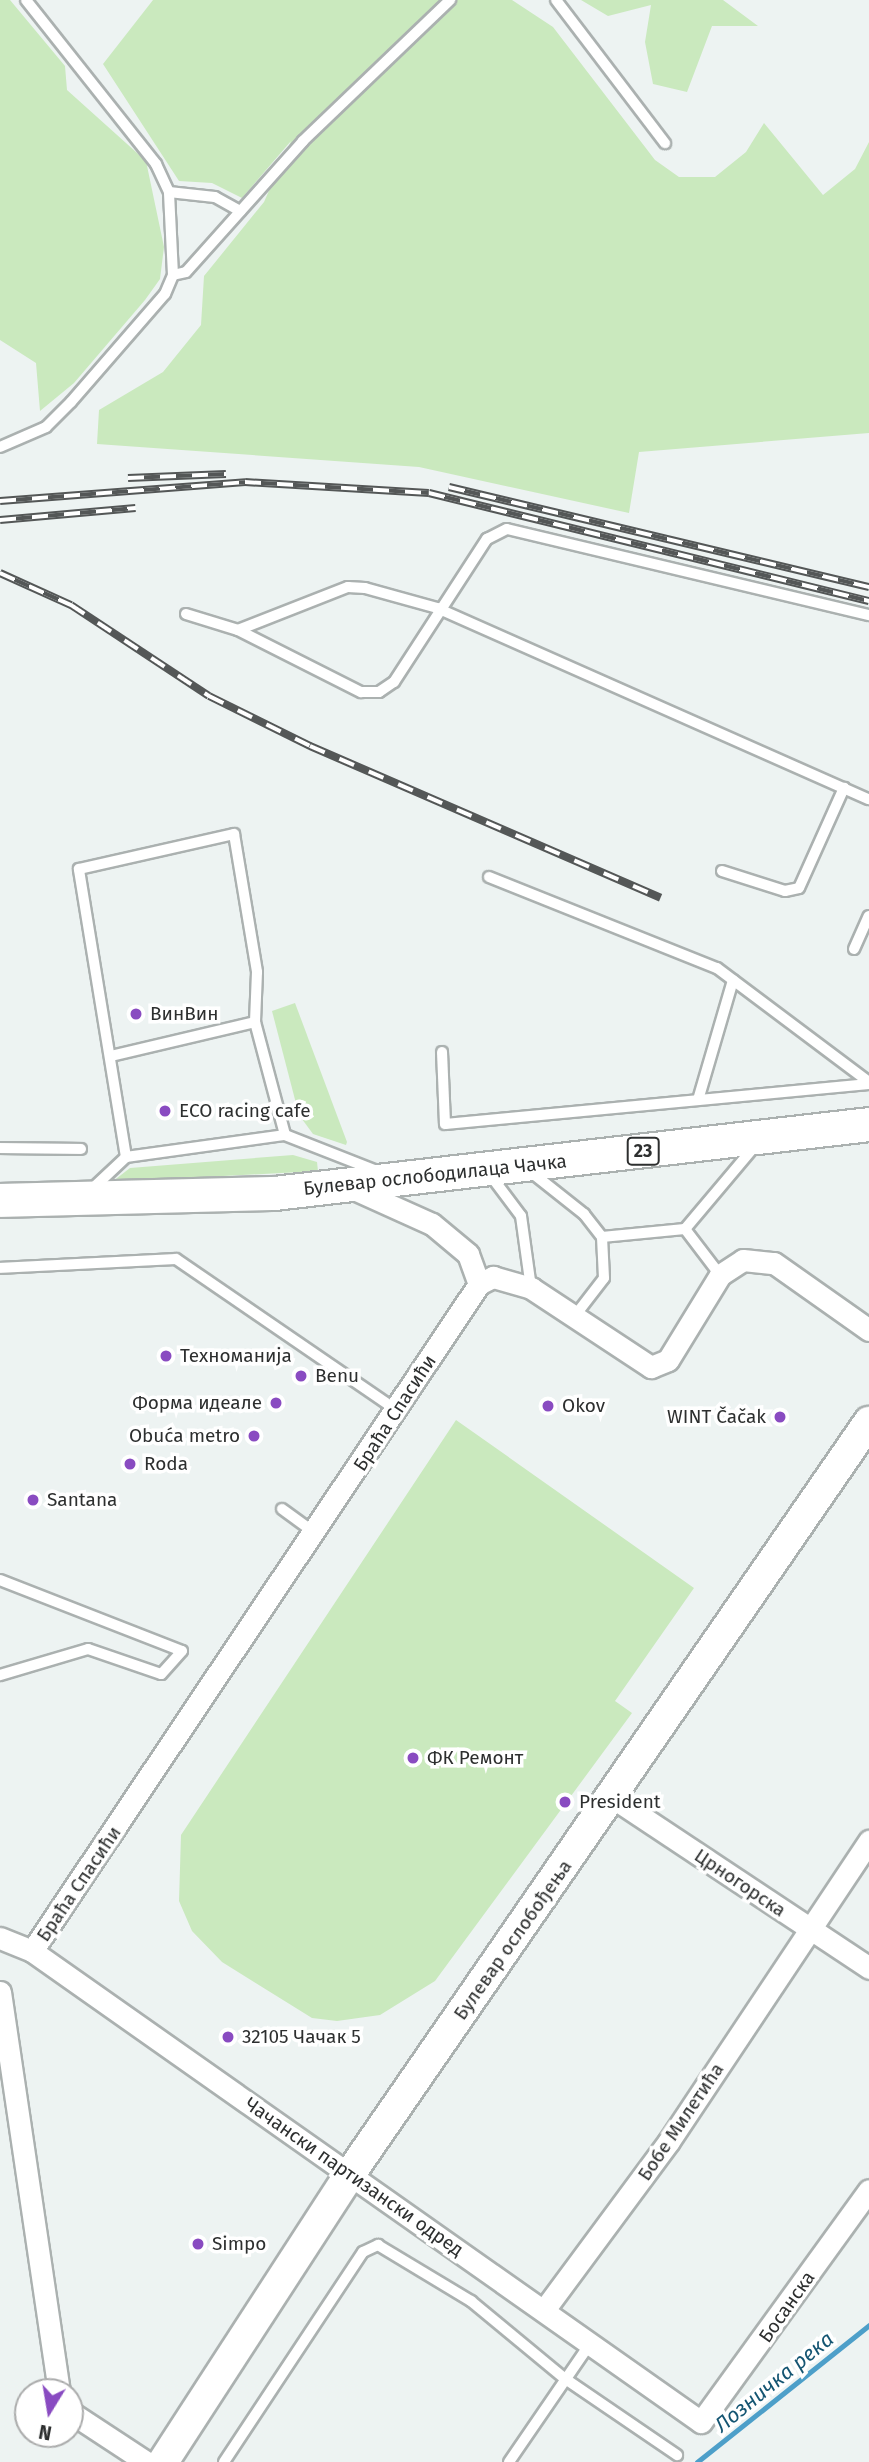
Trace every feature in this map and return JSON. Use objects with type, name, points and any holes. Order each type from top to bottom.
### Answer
[{"type":"main road","name":"Булевар ослободилаца Чачка","points":[[0,1200],[342,1186],[401,1181],[868,1124]]},
{"type":"main road","name":"Булевар ослобођења","points":[[163,2462],[350,2174],[869,1422]]},
{"type":"street","points":[[342,1186],[432,1224],[468,1254],[479,1284],[493,1277],[531,1288],[640,1362],[661,1366],[720,1275],[743,1260],[774,1262],[869,1330]]},
{"type":"street","name":"Браћа Спасићи","points":[[32,1951],[398,1411],[479,1284]]},
{"type":"street","name":"Црногорска","points":[[612,1797],[869,1968]]},
{"type":"street","name":"Бобе Милетића","points":[[544,2310],[669,2141],[869,1841]]},
{"type":"street","name":"Чачански партизански одред","points":[[1,1943],[32,1951],[701,2422]]},
{"type":"street","points":[[0,1992],[57,2378]]},
{"type":"street","name":"Босанска","points":[[701,2422],[869,2190]]},
{"type":"street","points":[[84,2421],[146,2462]]},
{"type":"lane","points":[[0,447],[54,419],[165,294],[173,275],[169,192],[156,164],[26,0]]},
{"type":"lane","points":[[173,275],[186,272],[303,141],[450,0]]},
{"type":"lane","points":[[556,0],[665,143]]},
{"type":"lane","points":[[169,192],[215,197],[240,211]]},
{"type":"lane","points":[[187,614],[238,631],[361,692],[379,692],[394,682],[437,608],[487,539],[507,529],[869,615]]},
{"type":"lane","points":[[238,631],[348,587],[437,608],[869,799]]},
{"type":"lane","points":[[722,871],[785,891],[799,888],[844,788]]},
{"type":"lane","points":[[126,1157],[79,869],[234,834],[257,972],[255,1021],[285,1135]]},
{"type":"lane","points":[[489,877],[717,968],[869,1083]]},
{"type":"lane","points":[[854,949],[869,916]]},
{"type":"lane","points":[[698,1100],[733,980]]},
{"type":"lane","points":[[111,1056],[255,1021]]},
{"type":"lane","points":[[442,1052],[445,1124],[869,1083]]},
{"type":"lane","points":[[82,1198],[126,1157],[285,1135],[401,1181]]},
{"type":"lane","points":[[602,1237],[685,1229],[763,1138]]},
{"type":"lane","points":[[0,1148],[81,1149]]},
{"type":"lane","points":[[523,1166],[584,1214],[602,1237],[604,1278],[574,1317]]},
{"type":"lane","points":[[487,1172],[509,1193],[521,1216],[531,1288]]},
{"type":"lane","points":[[685,1229],[720,1275]]},
{"type":"lane","points":[[0,1268],[176,1259],[398,1411]]},
{"type":"lane","points":[[282,1509],[315,1533]]},
{"type":"lane","points":[[0,1580],[182,1651],[161,1674],[88,1648],[0,1675]]},
{"type":"lane","points":[[224,2462],[370,2247],[396,2251],[471,2301],[564,2378],[677,2455]]},
{"type":"lane","points":[[509,2462],[589,2345]]},
{"type":"green space","points":[[0,0],[10,0],[65,66],[67,90],[146,161],[164,247],[160,279],[145,300],[74,383],[40,411],[36,363],[0,340]]},
{"type":"green space","points":[[153,0],[512,0],[553,27],[655,160],[679,177],[715,177],[746,152],[764,123],[823,195],[855,169],[869,142],[869,433],[639,452],[629,513],[419,467],[97,444],[99,410],[163,372],[201,325],[204,276],[264,202],[291,141],[242,198],[212,183],[179,181],[103,64]]},
{"type":"green space","points":[[581,0],[723,0],[758,26],[712,26],[687,92],[653,84],[645,42],[651,5],[608,16]]},
{"type":"green space","points":[[295,1003],[346,1145],[313,1134],[299,1115],[272,1011]]},
{"type":"green space","points":[[293,1155],[317,1162],[318,1171],[112,1182],[130,1168]]},
{"type":"green space","name":"ФК Ремонт","points":[[456,1420],[694,1588],[615,1701],[632,1713],[435,1981],[380,2015],[337,2021],[312,2018],[222,1962],[192,1931],[179,1901],[181,1835]]},
{"type":"waterway","name":"Лозничка река","points":[[697,2462],[869,2325]]},
{"type":"railway","points":[[128,478],[226,474]]},
{"type":"railway","points":[[0,501],[245,482],[429,493],[869,601]]},
{"type":"railway","points":[[449,487],[869,587]]},
{"type":"railway","points":[[0,520],[135,508]]},
{"type":"railway","points":[[0,573],[71,605],[209,696],[310,746],[661,898]]},
{"type":"place","name":"ВинВин","points":[[136,1014]]},
{"type":"place","name":"ECO racing cafe","points":[[165,1111]]},
{"type":"place","name":"Техноманија","points":[[166,1356]]},
{"type":"place","name":"Benu","points":[[301,1376]]},
{"type":"place","name":"Форма идеале","points":[[276,1403]]},
{"type":"place","name":"Okov","points":[[548,1406]]},
{"type":"place","name":"WINT Čačak","points":[[780,1417]]},
{"type":"place","name":"Obuća metro","points":[[254,1436]]},
{"type":"place","name":"Roda","points":[[130,1464]]},
{"type":"place","name":"Santana","points":[[33,1500]]},
{"type":"place","name":"ФК Ремонт","points":[[413,1758]]},
{"type":"place","name":"President","points":[[565,1802]]},
{"type":"place","name":"32105 Чачак 5","points":[[228,2037]]},
{"type":"place","name":"Simpo","points":[[198,2244]]}]
